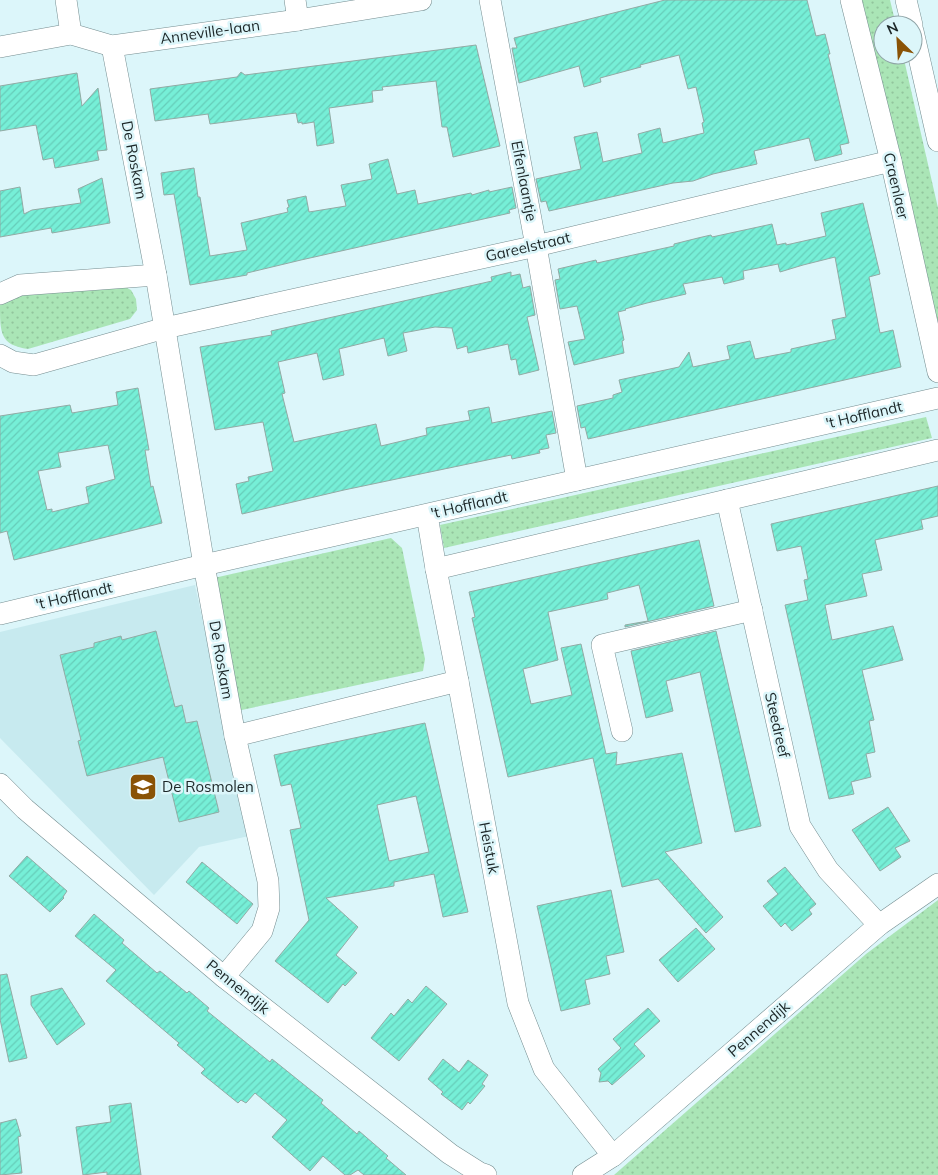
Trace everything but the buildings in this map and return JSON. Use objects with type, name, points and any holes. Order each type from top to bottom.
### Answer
[{"type":"street","points":[[66,0],[71,34]]},
{"type":"street","name":"Anneville-laan","points":[[0,47],[71,34],[112,46],[296,10],[421,0]]},
{"type":"street","name":"Elfenlaantje","points":[[490,0],[577,480]]},
{"type":"street","name":"Craenlaer","points":[[851,0],[891,162],[938,372]]},
{"type":"street","points":[[906,0],[910,15]]},
{"type":"street","name":"De Roskam","points":[[112,46],[156,275],[204,565],[235,736],[268,880],[269,908],[262,931],[224,977]]},
{"type":"street","points":[[921,65],[938,140]]},
{"type":"street","name":"Gareelstraat","points":[[165,328],[536,246],[891,162]]},
{"type":"street","points":[[0,294],[20,285],[156,275]]},
{"type":"street","points":[[0,355],[13,362],[34,365],[165,328]]},
{"type":"street","name":"'t Hofflandt","points":[[0,614],[204,565],[938,398]]},
{"type":"street","points":[[436,569],[938,450]]},
{"type":"street","name":"Steedreef","points":[[727,500],[800,826],[828,870],[879,925]]},
{"type":"street","name":"Heistuk","points":[[427,515],[518,1003],[544,1069],[613,1156]]},
{"type":"street","points":[[622,731],[602,645],[752,610]]},
{"type":"street","points":[[235,736],[458,681]]},
{"type":"street","name":"Pennendijk","points":[[0,784],[25,809],[224,977],[450,1154],[486,1175]]},
{"type":"street","name":"Pennendijk","points":[[582,1175],[613,1156],[879,925],[938,884]]},
{"type":"shaded area","name":"De Rosmolen","points":[[195,585],[249,836],[199,847],[154,895],[0,738],[0,632]]},
{"type":"green space","points":[[858,0],[890,0],[894,15],[873,15],[873,65],[905,65],[938,208],[938,350]]},
{"type":"green space","points":[[119,284],[131,290],[136,299],[137,310],[130,319],[28,349],[7,341],[1,330],[0,305],[9,298],[22,293]]},
{"type":"green space","points":[[926,417],[932,438],[444,548],[440,525]]},
{"type":"green space","points":[[391,538],[402,548],[425,659],[423,671],[237,711],[214,578]]},
{"type":"green space","points":[[938,900],[938,1175],[614,1175],[866,954]]},
{"type":"place","name":"De Rosmolen","points":[[143,787]]}]
